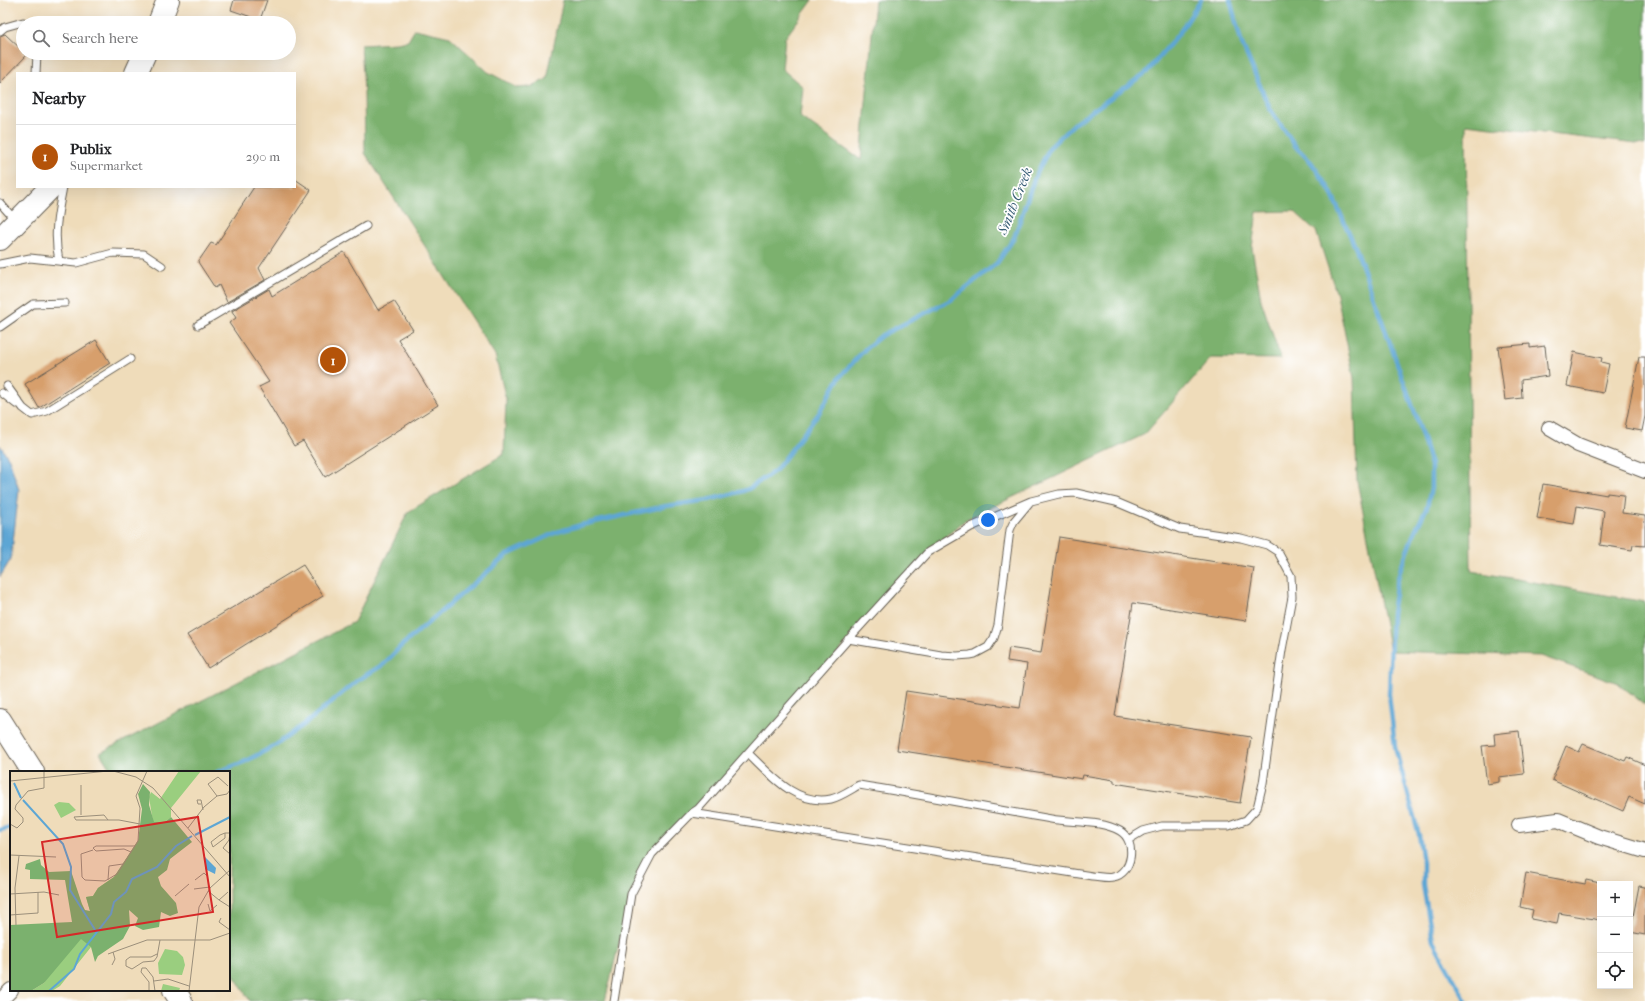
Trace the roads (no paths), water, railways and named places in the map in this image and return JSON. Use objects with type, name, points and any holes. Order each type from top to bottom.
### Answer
[{"type":"main road","points":[[162,16],[168,0]]},
{"type":"main road","points":[[136,72],[142,60]]},
{"type":"main road","points":[[0,239],[51,188]]},
{"type":"main road","points":[[0,720],[32,771]]},
{"type":"main road","points":[[175,991],[182,1001]]},
{"type":"street","points":[[1550,428],[1578,445],[1645,471]]},
{"type":"street","points":[[1519,825],[1558,820],[1599,837],[1645,851]]},
{"type":"street","points":[[0,1001],[10,991]]},
{"type":"lane","points":[[0,31],[5,27],[16,24]]},
{"type":"lane","points":[[36,72],[37,60]]},
{"type":"lane","points":[[59,260],[56,248],[56,224],[63,188]]},
{"type":"lane","points":[[0,203],[18,222]]},
{"type":"lane","points":[[198,326],[366,226]]},
{"type":"lane","points":[[0,264],[30,258],[76,263],[113,252],[144,254],[162,266]]},
{"type":"lane","points":[[0,327],[32,304],[65,303]]},
{"type":"lane","points":[[2,393],[32,415],[47,411],[130,359]]},
{"type":"lane","points":[[7,386],[22,408]]},
{"type":"lane","points":[[614,1001],[631,894],[652,854],[692,813],[698,809],[848,639],[928,552],[971,527],[1030,502],[1059,494],[1076,493],[1116,502],[1180,529],[1252,540],[1267,545],[1278,552],[1291,576],[1292,597],[1282,650],[1263,783],[1257,808],[1246,820],[1229,826],[1162,826],[1143,831],[1128,840]]},
{"type":"lane","points":[[848,639],[957,656],[976,654],[988,647],[994,638],[998,625],[1010,530],[1014,522],[1030,502]]},
{"type":"lane","points":[[692,813],[1071,873],[1114,878],[1126,870],[1131,857],[1128,840],[1121,832],[1103,825],[1054,820],[859,785],[832,799],[814,801],[792,792],[780,783],[748,753]]},
{"type":"water","points":[[0,445],[9,459],[19,490],[11,559],[0,577]]},
{"type":"waterway","name":"Smith Creek","points":[[220,771],[244,762],[276,745],[306,723],[358,680],[384,664],[400,647],[507,555],[557,532],[581,525],[666,506],[708,500],[743,491],[750,488],[776,470],[819,413],[839,378],[866,348],[882,335],[951,300],[997,263],[1014,238],[1034,179],[1050,147],[1075,123],[1147,72],[1180,32],[1201,0]]},
{"type":"waterway","points":[[1230,0],[1242,44],[1270,109],[1296,147],[1311,162],[1330,190],[1357,251],[1416,416],[1431,465],[1431,488],[1427,507],[1413,536],[1401,567],[1396,586],[1392,614],[1389,694],[1395,747],[1419,835],[1423,862],[1423,885],[1433,941],[1466,1001]]},
{"type":"waterway","points":[[0,830],[10,827]]},
{"type":"place","name":"Publix","points":[[333,360]]}]
